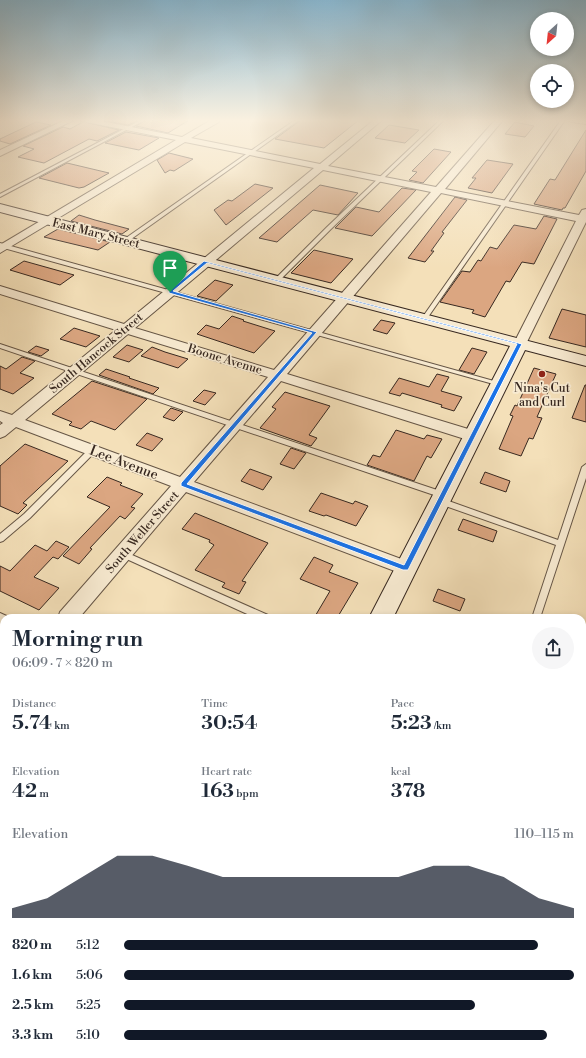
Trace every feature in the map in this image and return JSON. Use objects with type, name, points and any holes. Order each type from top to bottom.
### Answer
[{"type":"main road","name":"East Mary Street","points":[[0,208],[586,361]]},
{"type":"main road","points":[[383,614],[520,344]]},
{"type":"street","points":[[2,247],[133,169]]},
{"type":"street","name":"South Hancock Street","points":[[0,433],[7,418],[75,371],[317,169]]},
{"type":"street","points":[[338,169],[505,203],[584,216],[520,344]]},
{"type":"street","name":"South Weller Street","points":[[70,614],[456,169]]},
{"type":"street","name":"Boone Avenue","points":[[0,290],[473,436]]},
{"type":"street","name":"Lee Avenue","points":[[7,418],[406,568]]},
{"type":"lane","points":[[0,196],[50,169]]},
{"type":"lane","points":[[126,241],[227,169]]},
{"type":"lane","points":[[277,280],[390,169]]},
{"type":"lane","points":[[424,319],[528,169]]},
{"type":"lane","points":[[2,247],[170,292],[499,384]]},
{"type":"lane","points":[[0,346],[235,424],[441,498],[561,544]]},
{"type":"lane","points":[[0,539],[27,516],[93,450]]},
{"type":"lane","points":[[537,614],[586,467]]},
{"type":"lane","points":[[123,554],[256,614]]},
{"type":"building","points":[[55,169],[94,169],[109,173],[84,187],[79,188],[39,178]]},
{"type":"building","points":[[163,169],[177,169],[174,171],[170,170],[165,173]]},
{"type":"building","points":[[414,169],[435,169],[423,183],[409,180],[417,172],[412,171]]},
{"type":"building","points":[[479,169],[509,169],[492,193],[468,188],[476,178],[472,178]]},
{"type":"building","points":[[562,169],[586,169],[565,208],[562,210],[534,204],[550,179],[555,180]]},
{"type":"building","points":[[255,184],[273,188],[226,225],[214,210],[228,200],[232,201]]},
{"type":"building","points":[[320,185],[358,193],[338,215],[313,210],[277,242],[259,238]]},
{"type":"building","points":[[402,188],[416,190],[372,236],[335,228],[356,207],[379,212]]},
{"type":"building","points":[[455,197],[467,200],[442,232],[444,233],[431,251],[434,251],[425,262],[408,258]]},
{"type":"building","points":[[79,215],[129,229],[122,234],[71,221]]},
{"type":"building","points":[[544,216],[557,219],[534,264],[522,262],[510,282],[506,281],[485,317],[472,313],[474,310],[440,302],[462,271],[470,272],[478,260],[481,261],[490,247],[497,249],[514,225],[536,229]]},
{"type":"building","points":[[58,229],[110,242],[98,250],[44,237]]},
{"type":"building","points":[[314,250],[353,259],[331,283],[291,273]]},
{"type":"building","points":[[24,261],[74,275],[60,285],[10,270]]},
{"type":"building","points":[[215,280],[233,285],[216,301],[197,296]]},
{"type":"building","points":[[562,309],[586,315],[586,347],[549,338]]},
{"type":"building","points":[[232,316],[275,331],[254,353],[197,334],[206,325],[219,329]]},
{"type":"building","points":[[381,320],[395,323],[387,334],[373,330]]},
{"type":"building","points":[[74,328],[100,336],[86,347],[60,339]]},
{"type":"building","points":[[127,345],[143,350],[129,362],[113,357]]},
{"type":"building","points":[[36,346],[49,350],[41,356],[28,352]]},
{"type":"building","points":[[152,347],[188,359],[178,368],[141,356]]},
{"type":"building","points":[[472,348],[487,352],[474,374],[459,370]]},
{"type":"building","points":[[22,357],[35,361],[20,373],[34,378],[13,394],[0,389],[0,366],[6,369]]},
{"type":"building","points":[[534,368],[556,374],[537,417],[542,418],[533,439],[529,438],[521,456],[499,449],[513,416],[510,415],[515,405],[517,406]]},
{"type":"building","points":[[106,369],[159,388],[153,394],[99,375]]},
{"type":"building","points":[[437,374],[449,377],[441,391],[462,397],[454,411],[441,407],[442,405],[402,393],[400,396],[389,393],[399,378],[429,387]]},
{"type":"building","points":[[92,381],[147,399],[115,430],[91,421],[81,429],[69,425],[72,422],[52,414]]},
{"type":"building","points":[[586,385],[586,422],[572,418]]},
{"type":"building","points":[[204,390],[216,393],[205,405],[193,401]]},
{"type":"building","points":[[285,392],[330,406],[309,435],[317,438],[311,446],[260,428],[276,409],[272,407]]},
{"type":"building","points":[[171,408],[183,412],[174,421],[163,417]]},
{"type":"building","points":[[396,430],[424,439],[427,435],[442,439],[431,458],[427,456],[414,481],[367,465],[373,455],[380,457]]},
{"type":"building","points":[[147,433],[163,439],[152,451],[136,445]]},
{"type":"building","points":[[25,444],[68,461],[23,503],[27,505],[18,514],[0,506],[0,466]]},
{"type":"building","points":[[291,448],[306,453],[294,469],[280,464]]},
{"type":"building","points":[[250,469],[272,477],[263,490],[241,481]]},
{"type":"building","points":[[485,472],[510,481],[506,492],[480,483]]},
{"type":"building","points":[[107,477],[122,483],[120,485],[143,494],[131,507],[135,508],[125,519],[120,516],[90,548],[92,549],[79,564],[63,556],[110,507],[87,497]]},
{"type":"building","points":[[321,493],[353,504],[355,501],[368,506],[356,526],[326,515],[324,516],[309,511]]},
{"type":"building","points":[[195,513],[268,543],[242,581],[246,582],[239,594],[222,587],[225,583],[195,570],[214,545],[209,542],[210,540],[182,529]]},
{"type":"building","points":[[463,519],[497,531],[493,542],[458,530]]},
{"type":"building","points":[[56,541],[69,547],[58,559],[53,557],[34,577],[59,588],[39,610],[0,591],[0,566],[10,571],[35,545],[47,551]]},
{"type":"building","points":[[314,557],[333,565],[329,572],[358,583],[339,614],[316,614],[330,591],[300,579]]},
{"type":"building","points":[[438,589],[465,599],[460,611],[433,601]]},
{"type":"place","name":"Nina's Cut and Curl","points":[[542,374]]},
{"type":"route","points":[[206,262],[520,344],[406,568],[183,484],[315,332],[170,292],[206,262]]}]
